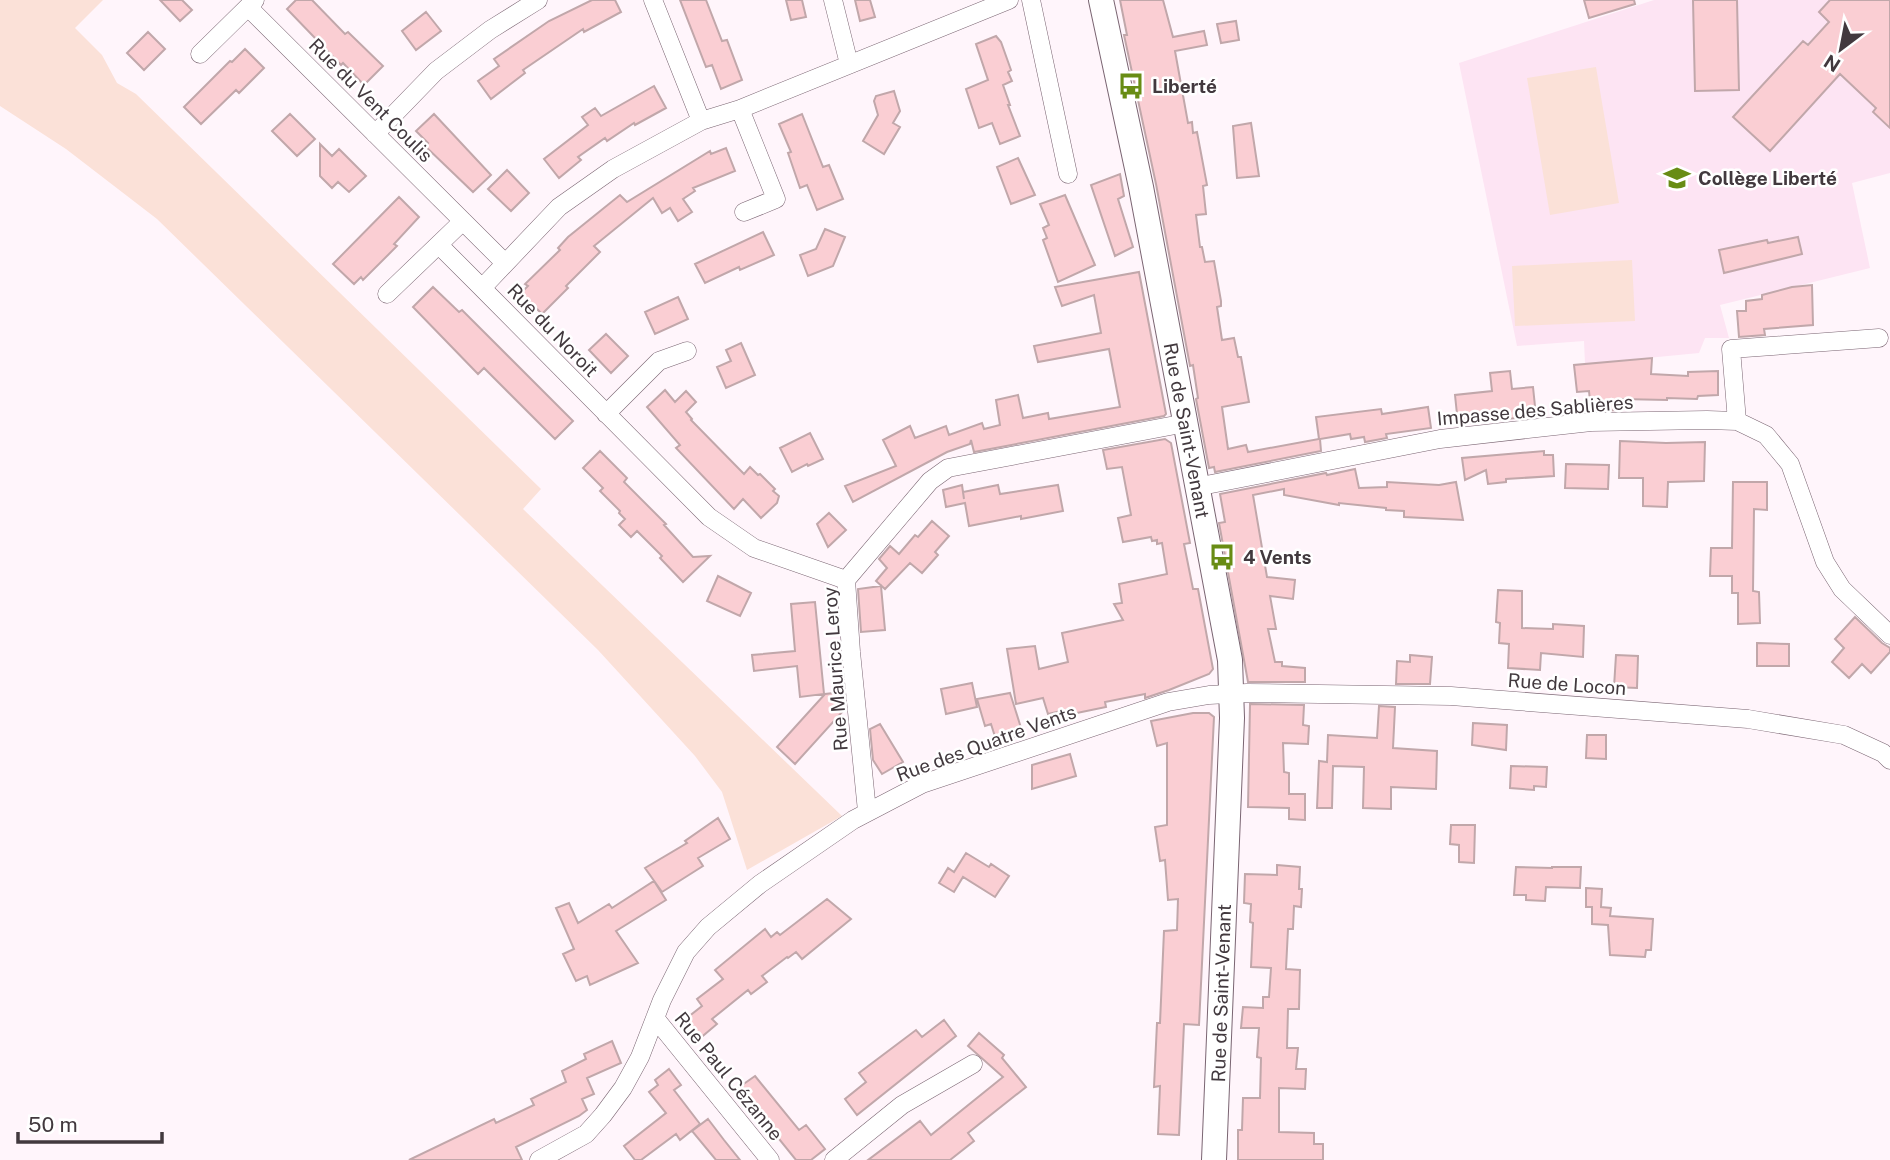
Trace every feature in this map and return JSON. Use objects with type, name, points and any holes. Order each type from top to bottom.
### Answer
[{"type":"main road","name":"Rue de Saint-Venant","points":[[1101,0],[1141,187],[1230,660],[1232,694],[1214,1160]]},
{"type":"street","points":[[375,134],[436,71],[490,30],[538,0]]},
{"type":"street","points":[[653,0],[701,121]]},
{"type":"street","points":[[833,0],[849,64]]},
{"type":"street","name":"Rue du Noroit","points":[[846,580],[754,548],[709,517],[482,288],[559,207],[613,169],[701,121],[740,109],[1009,0]]},
{"type":"street","points":[[1031,0],[1068,174]]},
{"type":"street","points":[[200,54],[252,4]]},
{"type":"street","name":"Rue du Vent Coulis","points":[[252,4],[375,134],[505,263]]},
{"type":"street","points":[[740,109],[776,199],[744,212]]},
{"type":"street","points":[[387,295],[463,221]]},
{"type":"street","points":[[439,245],[482,288]]},
{"type":"street","points":[[1737,421],[1731,349],[1879,338]]},
{"type":"street","points":[[606,414],[659,360],[687,351]]},
{"type":"street","name":"Impasse des Sablières","points":[[1196,487],[1440,439],[1591,422],[1707,419],[1737,421],[1766,435],[1790,464],[1825,562],[1842,589],[1890,635]]},
{"type":"street","name":"Rue Maurice Leroy","points":[[860,816],[846,580],[930,481],[948,468],[1186,423]]},
{"type":"street","name":"Rue de Locon","points":[[1232,694],[1451,696],[1748,719],[1844,735],[1882,753],[1890,760]]},
{"type":"street","name":"Rue des Quatre Vents","points":[[539,1160],[586,1134],[623,1088],[640,1057],[686,952],[708,927],[760,884],[860,816],[922,784],[1168,702],[1232,694]]},
{"type":"street","name":"Rue Paul Cézanne","points":[[655,1018],[770,1160]]},
{"type":"street","points":[[834,1160],[902,1105],[973,1064]]},
{"type":"shaded area","points":[[0,0],[103,0],[75,28],[102,55],[117,83],[136,94],[541,489],[523,509],[842,816],[747,870],[722,792],[695,756],[598,650],[157,219],[66,149],[0,106]]},
{"type":"shaded area","name":"Collège Liberté","points":[[1654,0],[1890,0],[1890,173],[1852,183],[1870,268],[1720,305],[1729,338],[1705,338],[1699,353],[1585,364],[1584,341],[1517,346],[1459,63]]},
{"type":"shaded area","points":[[1596,67],[1619,203],[1550,215],[1527,78]]},
{"type":"shaded area","points":[[1632,260],[1635,321],[1515,326],[1512,266]]},
{"type":"building","points":[[160,0],[182,0],[192,10],[180,21]]},
{"type":"building","points":[[296,0],[312,0],[345,34],[348,32],[383,66],[364,85],[287,9]]},
{"type":"building","points":[[592,0],[615,0],[621,12],[584,32],[583,29],[523,70],[525,73],[491,99],[478,81],[499,66],[494,59],[549,21]]},
{"type":"building","points":[[680,0],[706,0],[722,41],[727,40],[742,80],[721,89],[712,65],[706,67]]},
{"type":"building","points":[[786,0],[802,0],[806,17],[791,20]]},
{"type":"building","points":[[855,0],[870,0],[875,17],[860,21]]},
{"type":"building","points":[[1120,0],[1163,0],[1173,37],[1204,31],[1207,45],[1175,51],[1188,123],[1192,122],[1193,133],[1197,132],[1207,185],[1203,186],[1206,214],[1196,215],[1200,247],[1205,262],[1214,261],[1221,301],[1221,306],[1217,307],[1222,340],[1234,338],[1238,357],[1241,357],[1249,402],[1222,407],[1228,449],[1246,445],[1248,452],[1319,439],[1316,417],[1381,409],[1382,414],[1428,407],[1431,428],[1386,434],[1387,438],[1365,442],[1364,437],[1351,439],[1350,434],[1320,439],[1321,451],[1215,472],[1214,467],[1209,468],[1196,399],[1193,365],[1190,366],[1156,184],[1124,35],[1127,35]]},
{"type":"building","points":[[1584,0],[1634,0],[1635,4],[1589,18]]},
{"type":"building","points":[[1693,0],[1737,0],[1739,90],[1695,91]]},
{"type":"building","points":[[1830,0],[1890,0],[1890,128],[1873,112],[1876,108],[1840,74],[1770,151],[1733,117],[1803,41],[1808,45],[1829,22],[1819,12]]},
{"type":"building","points":[[426,12],[441,31],[416,50],[402,31]]},
{"type":"building","points":[[1236,21],[1239,40],[1221,43],[1217,24]]},
{"type":"building","points":[[148,32],[165,49],[144,70],[127,53]]},
{"type":"building","points":[[996,36],[1001,42],[1011,70],[1008,72],[1012,81],[1003,85],[1020,136],[1000,144],[992,123],[979,128],[966,89],[988,80],[976,44]]},
{"type":"building","points":[[245,49],[264,68],[239,93],[236,90],[201,124],[184,107]]},
{"type":"building","points":[[654,86],[666,108],[635,125],[634,123],[607,141],[605,138],[578,157],[581,160],[559,178],[544,159],[588,125],[582,117],[595,108],[601,116]]},
{"type":"building","points":[[894,91],[900,111],[893,123],[900,127],[884,154],[863,141],[878,115],[874,101],[876,96]]},
{"type":"building","points":[[290,114],[315,139],[297,156],[272,131]]},
{"type":"building","points":[[434,114],[491,175],[473,192],[425,146],[428,143],[416,131]]},
{"type":"building","points":[[802,114],[823,167],[829,165],[843,199],[817,210],[807,185],[800,188],[788,153],[791,152],[779,124]]},
{"type":"building","points":[[1251,123],[1259,176],[1237,178],[1233,126]]},
{"type":"building","points":[[320,144],[332,156],[339,149],[366,176],[349,192],[338,182],[332,188],[320,176]]},
{"type":"building","points":[[726,148],[735,171],[693,188],[695,191],[683,199],[692,212],[678,221],[670,208],[662,213],[653,198],[594,246],[600,252],[542,314],[521,293],[528,286],[525,284],[560,250],[558,248],[568,237],[620,195],[627,202],[710,151],[711,154]]},
{"type":"building","points":[[1018,158],[1035,195],[1011,204],[997,167]]},
{"type":"building","points":[[507,170],[529,193],[511,211],[488,189]]},
{"type":"building","points":[[1120,174],[1124,196],[1118,199],[1133,247],[1115,256],[1091,185]]},
{"type":"building","points":[[1065,195],[1095,265],[1058,282],[1043,240],[1047,238],[1043,228],[1049,225],[1040,204]]},
{"type":"building","points":[[399,197],[419,217],[394,244],[397,246],[363,280],[361,277],[354,284],[333,264]]},
{"type":"building","points":[[825,229],[845,237],[833,266],[808,276],[800,255],[816,249]]},
{"type":"building","points":[[763,232],[774,255],[705,283],[695,264]]},
{"type":"building","points":[[1798,237],[1802,254],[1724,273],[1719,250]]},
{"type":"building","points":[[1139,272],[1166,414],[1164,416],[974,452],[971,440],[970,444],[947,452],[853,502],[845,486],[896,466],[883,440],[910,426],[915,438],[946,426],[949,435],[982,423],[984,429],[1000,425],[996,400],[1018,395],[1023,418],[1048,413],[1049,419],[1120,407],[1109,349],[1038,362],[1034,346],[1101,333],[1094,295],[1062,306],[1055,287]]},
{"type":"building","points":[[1812,285],[1813,325],[1764,329],[1765,335],[1739,337],[1737,311],[1746,311],[1746,301],[1762,299],[1762,295],[1792,287]]},
{"type":"building","points":[[433,287],[459,312],[462,310],[573,421],[555,439],[484,368],[478,374],[413,307]]},
{"type":"building","points":[[678,297],[688,319],[655,334],[645,312]]},
{"type":"building","points":[[606,334],[628,356],[611,373],[589,350]]},
{"type":"building","points":[[741,343],[755,375],[726,388],[717,367],[731,361],[726,350]]},
{"type":"building","points":[[1652,358],[1651,374],[1688,376],[1688,372],[1718,371],[1718,395],[1698,396],[1697,399],[1621,399],[1622,410],[1591,411],[1589,391],[1577,392],[1574,365]]},
{"type":"building","points":[[1510,371],[1512,389],[1533,387],[1536,416],[1458,424],[1455,395],[1492,391],[1490,373]]},
{"type":"building","points":[[665,390],[675,402],[686,391],[696,402],[686,412],[691,420],[744,474],[750,467],[775,489],[773,491],[779,496],[777,503],[761,518],[743,499],[734,509],[676,448],[680,445],[647,407]]},
{"type":"building","points":[[810,433],[823,459],[792,472],[780,448]]},
{"type":"building","points":[[1165,439],[1171,443],[1190,543],[1184,544],[1193,589],[1198,589],[1213,669],[1209,674],[1145,698],[1145,694],[1105,702],[1106,707],[1067,715],[1066,710],[1048,714],[1043,698],[1016,704],[1007,649],[1035,646],[1039,669],[1068,662],[1062,633],[1123,620],[1114,604],[1122,603],[1119,584],[1167,574],[1162,543],[1157,544],[1157,540],[1152,541],[1151,537],[1123,542],[1118,518],[1131,515],[1122,467],[1107,469],[1103,450]]},
{"type":"building","points":[[1620,441],[1705,442],[1704,481],[1668,482],[1667,507],[1643,506],[1643,478],[1619,478]]},
{"type":"building","points":[[600,451],[627,478],[624,482],[666,524],[664,525],[693,557],[710,556],[683,582],[637,531],[631,537],[619,525],[625,519],[620,511],[600,491],[603,488],[583,468]]},
{"type":"building","points":[[1544,451],[1544,455],[1553,455],[1554,476],[1506,479],[1506,482],[1488,484],[1486,470],[1465,480],[1462,458]]},
{"type":"building","points":[[1566,464],[1609,465],[1608,489],[1565,488]]},
{"type":"building","points":[[1355,469],[1359,488],[1387,487],[1387,482],[1439,485],[1456,482],[1463,520],[1404,517],[1404,511],[1339,505],[1284,495],[1284,489],[1253,495],[1267,577],[1295,580],[1293,599],[1270,596],[1276,629],[1268,629],[1275,662],[1282,662],[1282,666],[1305,668],[1305,682],[1248,682],[1219,523],[1225,522],[1220,494]]},
{"type":"building","points":[[1733,482],[1767,482],[1767,510],[1754,509],[1753,591],[1759,592],[1760,623],[1738,624],[1738,593],[1732,593],[1732,576],[1710,576],[1711,548],[1732,548]]},
{"type":"building","points":[[962,485],[963,492],[998,485],[1000,494],[1058,485],[1063,511],[969,526],[965,503],[946,507],[943,490]]},
{"type":"building","points":[[829,513],[846,530],[828,547],[817,524]]},
{"type":"building","points":[[932,521],[949,536],[935,552],[938,555],[922,573],[910,563],[885,589],[876,581],[887,568],[879,559],[890,546],[899,554],[915,535],[918,537]]},
{"type":"building","points":[[718,576],[751,593],[740,616],[707,601]]},
{"type":"building","points":[[881,586],[885,630],[861,632],[858,589]]},
{"type":"building","points":[[1498,590],[1522,591],[1522,628],[1553,629],[1553,624],[1584,626],[1583,657],[1541,653],[1540,670],[1508,668],[1509,644],[1499,643],[1500,623],[1496,622]]},
{"type":"building","points":[[815,602],[824,694],[800,697],[797,666],[754,671],[752,655],[795,651],[791,604]]},
{"type":"building","points":[[1855,617],[1890,648],[1890,652],[1871,673],[1862,664],[1849,678],[1832,662],[1844,648],[1835,639]]},
{"type":"building","points":[[1757,643],[1789,644],[1789,666],[1757,666]]},
{"type":"building","points":[[1410,655],[1432,657],[1430,684],[1396,684],[1397,661],[1410,662]]},
{"type":"building","points":[[1616,655],[1638,656],[1637,688],[1614,687]]},
{"type":"building","points":[[972,683],[977,707],[946,714],[941,689]]},
{"type":"building","points":[[842,692],[844,710],[795,764],[777,747],[825,694]]},
{"type":"building","points":[[1010,693],[1023,734],[997,743],[991,724],[985,726],[977,699]]},
{"type":"building","points":[[1250,704],[1304,705],[1303,725],[1309,726],[1308,744],[1283,743],[1284,772],[1289,773],[1289,794],[1305,794],[1305,820],[1289,819],[1289,808],[1248,807]]},
{"type":"building","points":[[1379,706],[1395,707],[1393,748],[1437,751],[1436,789],[1391,787],[1391,809],[1363,808],[1364,767],[1333,766],[1332,808],[1317,808],[1319,761],[1327,762],[1328,735],[1377,738]]},
{"type":"building","points":[[1193,713],[1209,713],[1214,717],[1199,1025],[1184,1024],[1179,1135],[1158,1134],[1160,1086],[1154,1087],[1164,931],[1177,930],[1178,899],[1168,900],[1165,860],[1160,861],[1155,827],[1167,825],[1167,743],[1157,746],[1151,721]]},
{"type":"building","points":[[1473,723],[1507,725],[1506,750],[1472,745]]},
{"type":"building","points":[[880,724],[903,762],[882,774],[873,760],[870,729]]},
{"type":"building","points":[[1587,735],[1606,735],[1606,759],[1586,758]]},
{"type":"building","points":[[1070,754],[1076,776],[1032,789],[1032,765]]},
{"type":"building","points":[[1511,766],[1547,767],[1546,787],[1534,786],[1534,790],[1510,788]]},
{"type":"building","points":[[718,818],[730,839],[698,858],[703,866],[662,892],[645,868],[687,843],[685,841]]},
{"type":"building","points":[[1451,825],[1475,825],[1474,863],[1459,862],[1459,845],[1450,844]]},
{"type":"building","points":[[966,853],[1009,876],[995,897],[963,877],[954,892],[939,883],[948,868],[954,872]]},
{"type":"building","points":[[1277,865],[1300,867],[1301,907],[1294,906],[1293,929],[1288,929],[1286,969],[1300,970],[1299,1009],[1288,1009],[1287,1048],[1298,1048],[1296,1069],[1306,1069],[1305,1089],[1279,1088],[1279,1132],[1314,1133],[1314,1144],[1323,1144],[1323,1160],[1238,1160],[1238,1130],[1242,1130],[1243,1098],[1260,1098],[1261,1058],[1257,1057],[1259,1028],[1241,1028],[1243,1007],[1263,1008],[1263,997],[1269,997],[1271,968],[1251,967],[1253,923],[1250,922],[1251,904],[1244,903],[1245,874],[1277,875]]},
{"type":"building","points":[[1516,867],[1581,867],[1580,888],[1546,887],[1545,901],[1526,900],[1526,895],[1514,895]]},
{"type":"building","points":[[654,881],[666,900],[616,931],[638,963],[590,985],[587,976],[576,981],[563,954],[574,949],[556,908],[569,903],[578,923],[609,904],[612,908]]},
{"type":"building","points":[[1586,888],[1602,889],[1601,907],[1611,908],[1610,916],[1653,919],[1651,950],[1646,950],[1645,957],[1610,955],[1608,925],[1592,924],[1592,907],[1586,907]]},
{"type":"building","points":[[827,899],[851,919],[802,959],[796,952],[762,976],[767,982],[751,994],[748,990],[712,1019],[717,1024],[698,1040],[683,1021],[702,1006],[697,999],[723,979],[715,970],[765,929],[771,937],[777,932],[780,935]]},
{"type":"building","points":[[944,1020],[956,1036],[857,1115],[845,1099],[866,1082],[859,1073],[916,1030],[922,1037]]},
{"type":"building","points":[[979,1033],[1004,1055],[1002,1058],[1026,1087],[968,1133],[974,1141],[950,1160],[868,1160],[920,1121],[931,1135],[1003,1077],[968,1046]]},
{"type":"building","points":[[612,1041],[621,1063],[587,1078],[594,1094],[582,1099],[587,1110],[516,1147],[522,1160],[409,1160],[494,1119],[496,1123],[534,1105],[531,1099],[566,1082],[562,1071],[586,1059],[584,1054]]},
{"type":"building","points":[[669,1069],[681,1085],[674,1090],[700,1124],[680,1140],[676,1134],[641,1160],[635,1160],[624,1146],[666,1113],[649,1092],[658,1085],[655,1080]]},
{"type":"building","points":[[755,1076],[799,1130],[806,1125],[825,1149],[811,1160],[796,1160],[738,1088]]},
{"type":"building","points":[[708,1119],[740,1160],[716,1160],[692,1131]]},
{"type":"place","name":"Liberté","points":[[1131,86]]},
{"type":"place","name":"Collège Liberté","points":[[1677,178]]},
{"type":"place","name":"4 Vents","points":[[1222,557]]}]
